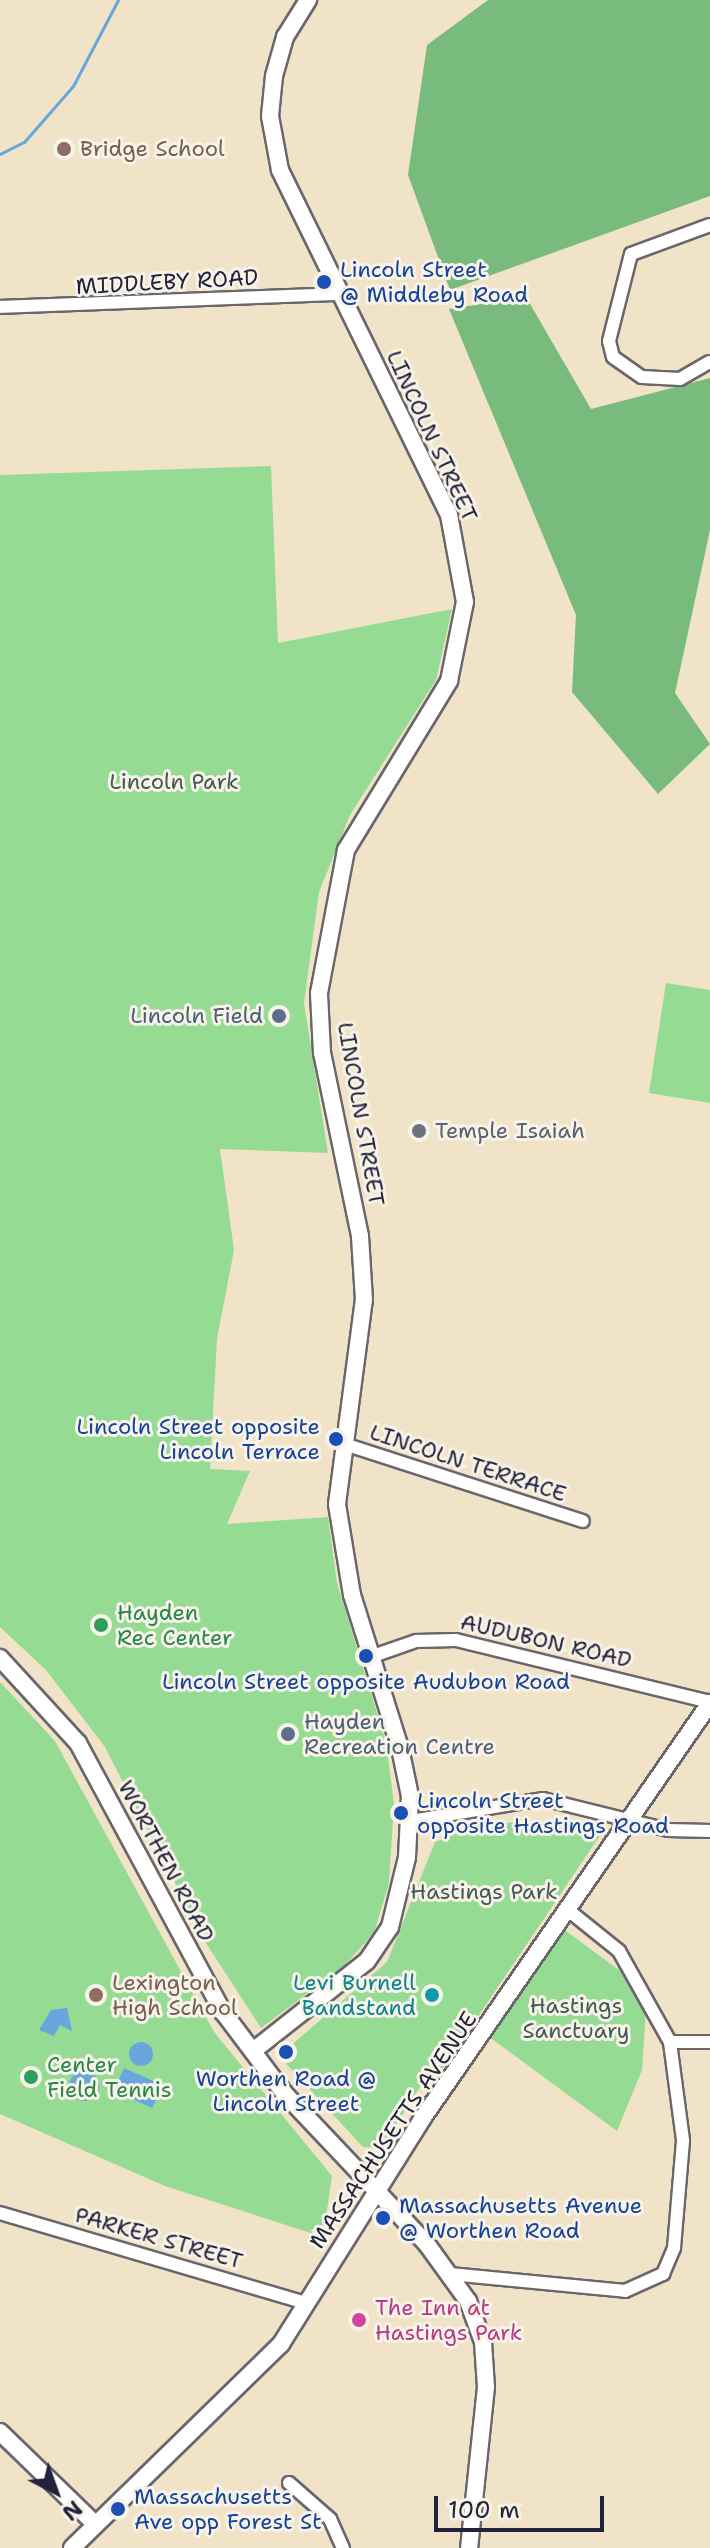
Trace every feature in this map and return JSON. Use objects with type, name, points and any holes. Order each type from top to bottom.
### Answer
[{"type":"street","name":"LINCOLN STREET","points":[[253,2051],[378,1946],[397,1906],[411,1821],[400,1748],[340,1528],[341,1443],[364,1300],[360,1236],[322,1053],[319,993],[329,913],[346,850],[369,805],[426,728],[449,681],[465,602],[449,515],[336,294],[272,140],[280,52],[308,0]]},
{"type":"street","points":[[710,225],[631,254],[609,341],[613,357],[642,377],[680,379],[710,362]]},
{"type":"street","name":"MIDDLEBY ROAD","points":[[0,307],[336,294]]},
{"type":"street","name":"LINCOLN TERRACE","points":[[341,1443],[583,1521]]},
{"type":"street","name":"AUDUBON ROAD","points":[[373,1656],[416,1641],[456,1640],[710,1702]]},
{"type":"street","name":"WORTHEN ROAD","points":[[0,1658],[78,1743],[217,2001],[253,2051],[450,2274],[483,2342],[486,2387],[469,2548]]},
{"type":"street","name":"MASSACHUSETTS AVENUE","points":[[72,2548],[256,2373],[710,1702]]},
{"type":"street","points":[[411,1821],[519,1799],[710,1831]]},
{"type":"street","points":[[450,2274],[625,2291],[663,2274],[682,2193],[670,2042],[619,1951],[568,1910]]},
{"type":"street","points":[[670,2042],[710,2042]]},
{"type":"street","name":"PARKER STREET","points":[[0,2213],[306,2303]]},
{"type":"street","points":[[0,2432],[95,2524]]},
{"type":"street","points":[[289,2483],[330,2519],[343,2548]]},
{"type":"green space","points":[[488,0],[710,0],[710,196],[450,290],[408,175],[427,45]]},
{"type":"green space","points":[[526,297],[591,409],[710,378],[710,530],[675,693],[710,744],[658,794],[572,692],[576,615],[449,309]]},
{"type":"green space","name":"Lincoln Park","points":[[271,466],[278,643],[452,609],[436,680],[350,815],[319,892],[304,1003],[328,1153],[220,1149],[234,1250],[217,1339],[210,1469],[250,1471],[227,1524],[328,1517],[337,1583],[386,1742],[394,1804],[389,1883],[374,1933],[343,1967],[261,2028],[204,1940],[105,1747],[46,1670],[0,1627],[0,475]]},
{"type":"green space","points":[[666,983],[710,990],[710,1103],[649,1093]]},
{"type":"green space","name":"Lexington High School","points":[[0,1682],[55,1741],[214,2032],[332,2176],[323,2237],[165,2186],[0,2114]]},
{"type":"green space","name":"Hastings Park","points":[[519,1822],[603,1831],[444,2067],[422,2084],[381,2148],[363,2147],[279,2056],[387,1962],[435,1842],[476,1825]]},
{"type":"green space","name":"Hastings Sanctuary","points":[[558,1925],[631,1979],[646,2010],[642,2070],[617,2131],[484,2033]]},
{"type":"water","points":[[67,2008],[72,2031],[60,2025],[54,2036],[39,2030],[51,2010]]},
{"type":"water","points":[[141,2042],[152,2049],[153,2054],[146,2065],[141,2066],[130,2059],[129,2054],[136,2043]]},
{"type":"water","points":[[124,2068],[162,2085],[152,2108],[114,2091]]},
{"type":"water","points":[[84,2071],[90,2072],[98,2080],[98,2092],[90,2100],[84,2101],[78,2100],[70,2092],[69,2086],[70,2080],[78,2072]]},
{"type":"waterway","points":[[0,154],[24,142],[73,86],[118,0]]},
{"type":"place","name":"Bridge School","points":[[64,149]]},
{"type":"place","name":"Lincoln Street @ Middleby Road","points":[[324,282]]},
{"type":"place","name":"Lincoln Field","points":[[279,1016]]},
{"type":"place","name":"Temple Isaiah","points":[[419,1131]]},
{"type":"place","name":"Lincoln Street opposite Lincoln Terrace","points":[[336,1439]]},
{"type":"place","name":"Hayden Rec Center","points":[[101,1625]]},
{"type":"place","name":"Lincoln Street opposite Audubon Road","points":[[366,1656]]},
{"type":"place","name":"Hayden Recreation Centre","points":[[288,1734]]},
{"type":"place","name":"Lincoln Street opposite Hastings Road","points":[[401,1813]]},
{"type":"place","name":"Lexington High School","points":[[96,1995]]},
{"type":"place","name":"Levi Burnell Bandstand","points":[[432,1995]]},
{"type":"place","name":"Worthen Road @ Lincoln Street","points":[[286,2052]]},
{"type":"place","name":"Center Field Tennis","points":[[31,2077]]},
{"type":"place","name":"Massachusetts Avenue @ Worthen Road","points":[[383,2218]]},
{"type":"place","name":"The Inn at Hastings Park","points":[[359,2320]]},
{"type":"place","name":"Massachusetts Ave opp Forest St","points":[[118,2509]]}]
